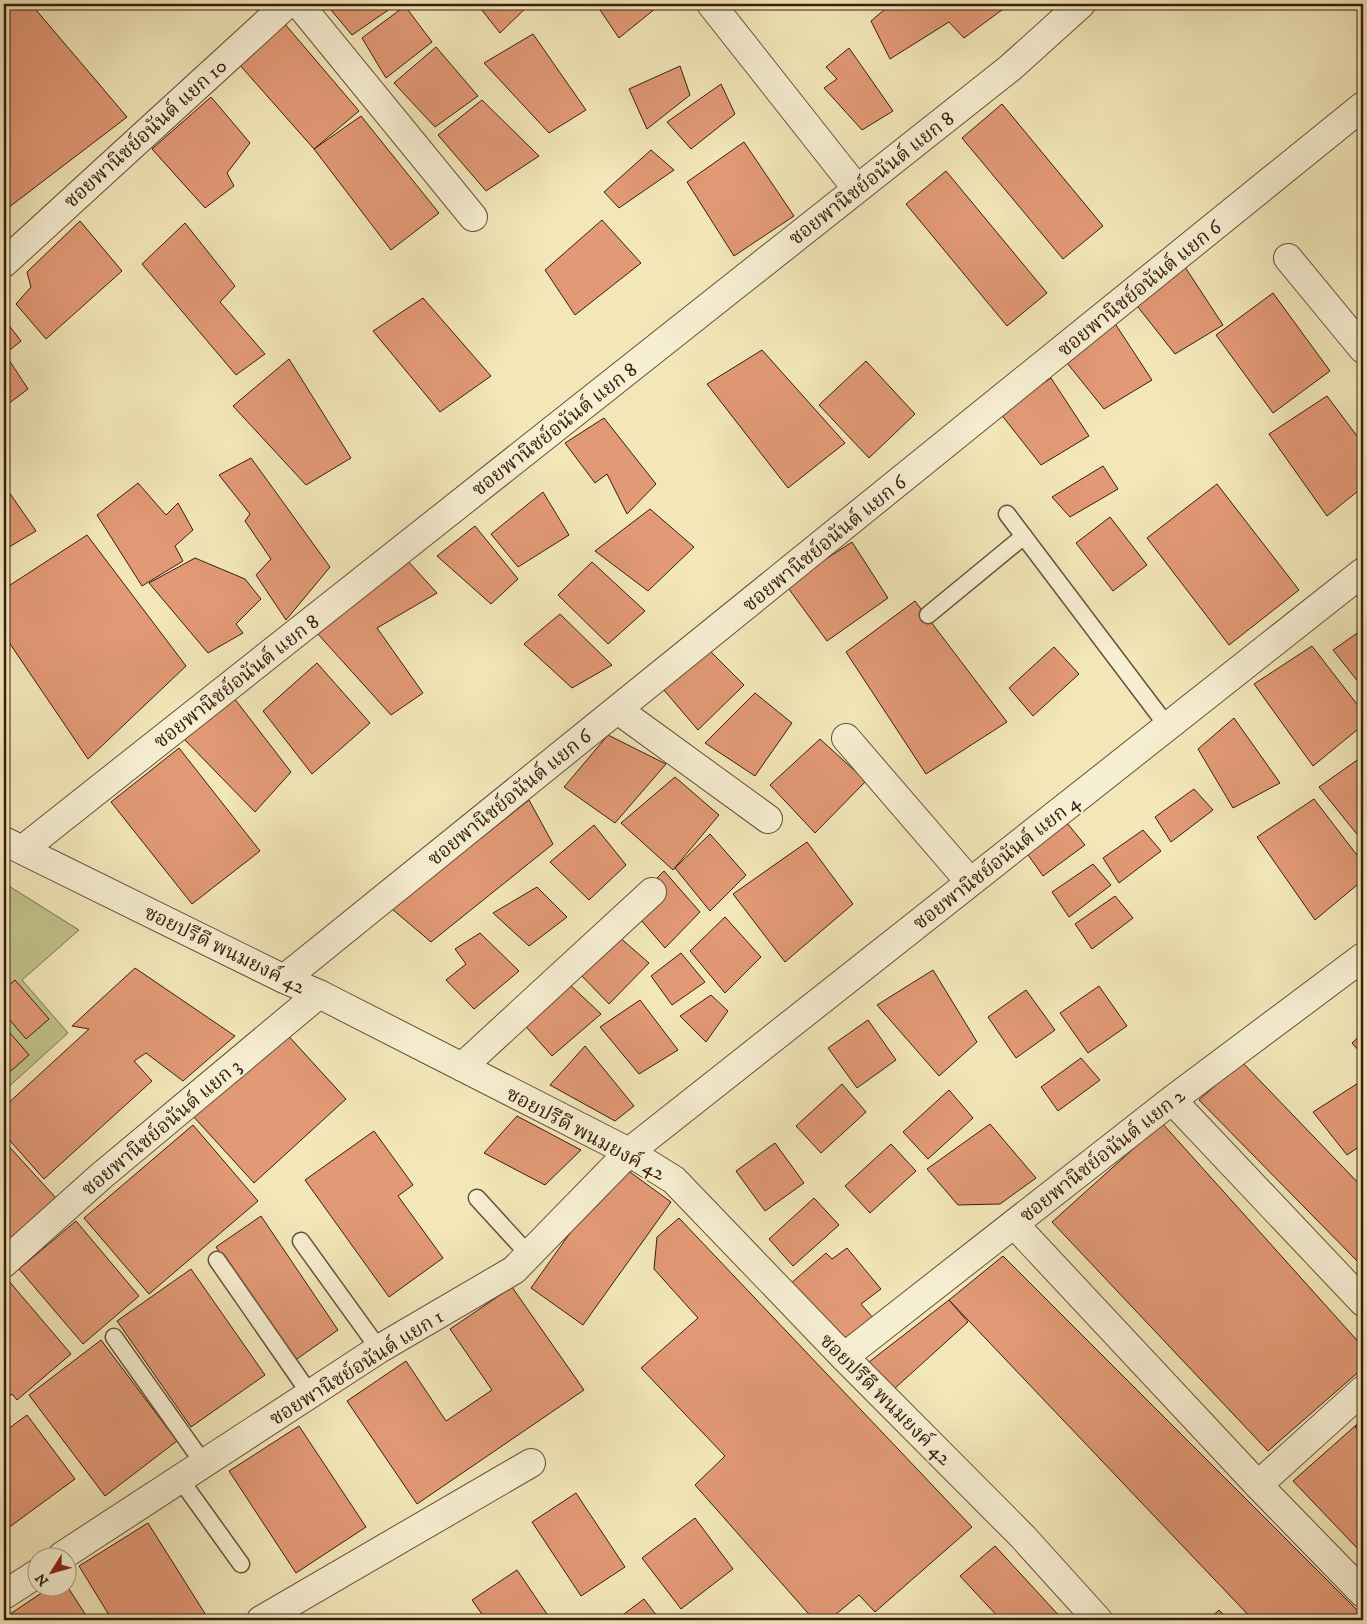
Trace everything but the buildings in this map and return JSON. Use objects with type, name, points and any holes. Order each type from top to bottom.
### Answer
[{"type":"street","name":"ซอยพานิชย์อนันต์ แยก 10","points":[[4,263],[287,4]]},
{"type":"street","points":[[300,4],[473,217]]},
{"type":"street","points":[[711,4],[857,189]]},
{"type":"street","name":"ซอยพานิชย์อนันต์ แยก 8","points":[[13,846],[1010,68],[1071,7]]},
{"type":"street","name":"ซอยพานิชย์อนันต์ แยก 6","points":[[284,979],[1363,106]]},
{"type":"street","points":[[1288,258],[1363,349]]},
{"type":"street","name":"ซอยพานิชย์อนันต์ แยก 4","points":[[629,1152],[1363,572]]},
{"type":"street","points":[[618,710],[768,819]]},
{"type":"street","points":[[846,738],[970,882]]},
{"type":"street","name":"ซอยปรีดี พนมยงค์ 42","points":[[13,846],[284,979],[319,994],[629,1152],[674,1180],[844,1357],[1029,1530],[1098,1620]]},
{"type":"street","points":[[462,1067],[652,892]]},
{"type":"street","name":"ซอยพานิชย์อนันต์ แยก 2","points":[[844,1357],[1172,1100],[1363,957]]},
{"type":"street","name":"ซอยพานิชย์อนันต์ แยก 3","points":[[4,1263],[150,1145],[319,994]]},
{"type":"street","points":[[1172,1100],[1363,1302]]},
{"type":"street","name":"ซอยพานิชย์อนันต์ แยก 1","points":[[77,1546],[378,1349],[514,1270],[629,1152]]},
{"type":"street","points":[[1014,1224],[1258,1485],[1363,1592]]},
{"type":"street","points":[[1258,1485],[1363,1390]]},
{"type":"street","points":[[261,1620],[531,1463]]},
{"type":"street","points":[[4,1595],[28,1579]]},
{"type":"lane","points":[[1007,514],[1168,727]]},
{"type":"lane","points":[[928,615],[1024,536]]},
{"type":"lane","points":[[477,1198],[529,1255]]},
{"type":"lane","points":[[301,1241],[378,1349]]},
{"type":"lane","points":[[217,1260],[310,1394]]},
{"type":"lane","points":[[114,1337],[204,1464]]},
{"type":"lane","points":[[180,1479],[241,1564]]},
{"type":"green space","points":[[4,883],[79,930],[22,980],[68,1033],[4,1091]]}]
